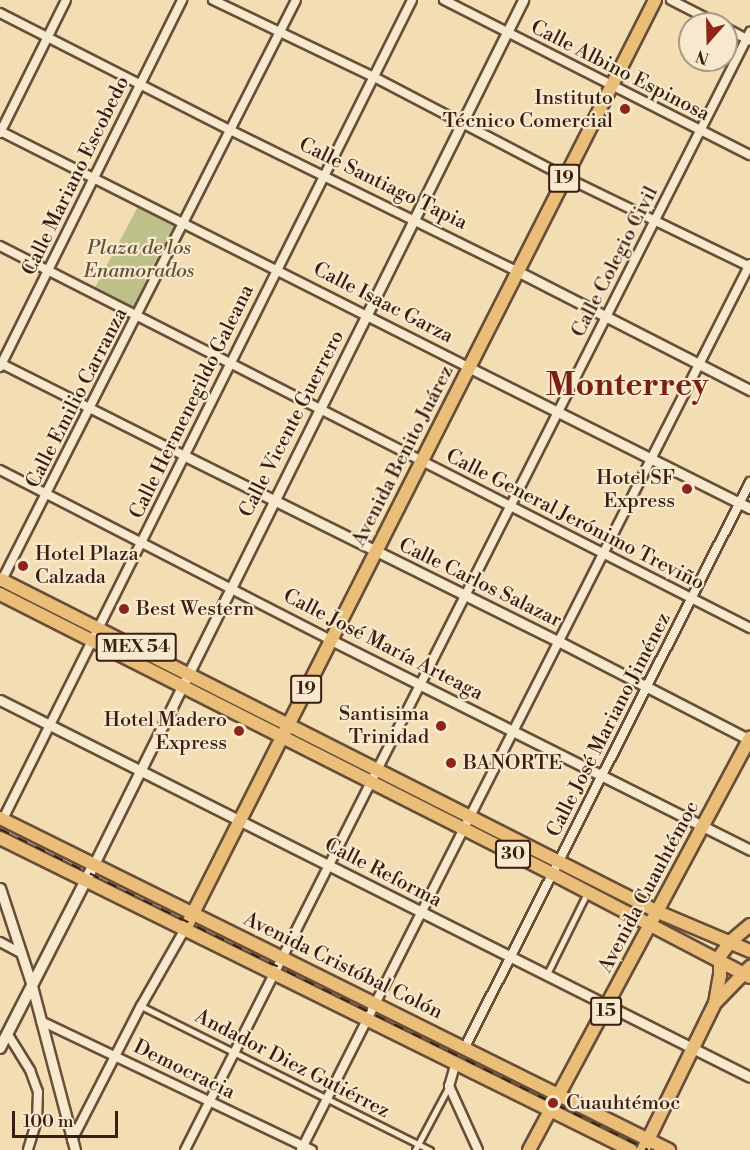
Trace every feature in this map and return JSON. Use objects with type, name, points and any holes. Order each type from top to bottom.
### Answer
[{"type":"main road","name":"Avenida Benito Juárez","points":[[184,929],[655,0]]},
{"type":"main road","name":"MEX 54","points":[[1,581],[287,725]]},
{"type":"main road","name":"MEX 54","points":[[0,594],[280,737]]},
{"type":"main road","name":"30","points":[[287,725],[658,912],[750,951]]},
{"type":"main road","name":"30","points":[[280,737],[652,924],[720,962],[748,973]]},
{"type":"main road","name":"Avenida Cuauhtémoc","points":[[529,1150],[750,739]]},
{"type":"main road","name":"Avenida Cristóbal Colón","points":[[1,820],[465,1047],[559,1095],[646,1145],[669,1150]]},
{"type":"main road","name":"Avenida Cristóbal Colón","points":[[0,838],[631,1150]]},
{"type":"main road","points":[[0,1048],[94,864]]},
{"type":"main road","points":[[646,1145],[715,1003],[723,950],[750,925]]},
{"type":"main road","points":[[715,1003],[748,973]]},
{"type":"street","points":[[0,132],[66,0]]},
{"type":"street","name":"Calle Mariano Escobedo","points":[[0,364],[182,0]]},
{"type":"street","points":[[213,0],[279,34],[374,78],[565,177],[750,266],[302,1148]]},
{"type":"street","name":"Calle Emilio Carranza","points":[[1,581],[232,131],[296,0]]},
{"type":"street","name":"Calle Hermenegildo Galeana","points":[[1,820],[412,0]]},
{"type":"street","name":"Calle Albino Espinosa","points":[[444,0],[750,155]]},
{"type":"street","name":"Calle Vicente Guerrero","points":[[94,864],[230,586],[523,0]]},
{"type":"street","points":[[671,0],[694,12]]},
{"type":"street","name":"Calle Santiago Tapia","points":[[0,13],[232,131],[607,315],[750,390]]},
{"type":"street","name":"Calle Colegio Civil","points":[[185,1150],[281,956],[330,866],[370,782],[749,37]]},
{"type":"street","name":"Calle Isaac Garza","points":[[0,132],[277,269],[470,368],[559,410],[750,508]]},
{"type":"street","name":"Calle General Jerónimo Treviño","points":[[0,246],[750,628]]},
{"type":"street","name":"Calle Carlos Salazar","points":[[0,364],[750,739]]},
{"type":"street","name":"Calle José María Arteaga","points":[[0,470],[230,586],[331,640],[750,850]]},
{"type":"street","name":"Calle José Mariano Jiménez","points":[[465,1047],[750,482]]},
{"type":"street","name":"Calle Reforma","points":[[0,700],[607,1008],[750,1077]]},
{"type":"street","points":[[0,888],[32,986],[75,1150]]},
{"type":"street","points":[[546,976],[587,891]]},
{"type":"street","name":"19","points":[[72,1140],[141,1006],[184,929]]},
{"type":"street","points":[[0,942],[21,953]]},
{"type":"street","name":"Andador Diez Gutiérrez","points":[[141,1006],[327,1098],[417,1147],[430,1150]]},
{"type":"street","name":"Democracia","points":[[41,1021],[210,1101],[302,1148],[312,1150]]},
{"type":"street","points":[[7,1033],[30,1070],[38,1092],[38,1120],[28,1150]]},
{"type":"street","points":[[417,1147],[449,1086],[456,1062]]},
{"type":"street","points":[[449,1086],[478,1150]]},
{"type":"green space","name":"Plaza de los Enamorados","points":[[141,201],[184,224],[135,317],[92,294]]},
{"type":"railway","points":[[0,829],[648,1150]]},
{"type":"place","name":"Instituto Técnico Comercial","points":[[625,109]]},
{"type":"place","name":"Hotel SF Express","points":[[687,489]]},
{"type":"place","name":"Hotel Plaza Calzada","points":[[23,566]]},
{"type":"place","name":"Best Western","points":[[124,609]]},
{"type":"place","name":"Santisima Trinidad","points":[[441,726]]},
{"type":"place","name":"Hotel Madero Express","points":[[239,731]]},
{"type":"place","name":"BANORTE","points":[[451,763]]},
{"type":"place","name":"Cuauhtémoc","points":[[553,1103]]},
{"type":"district","name":"Monterrey","points":[[627,385]]}]
